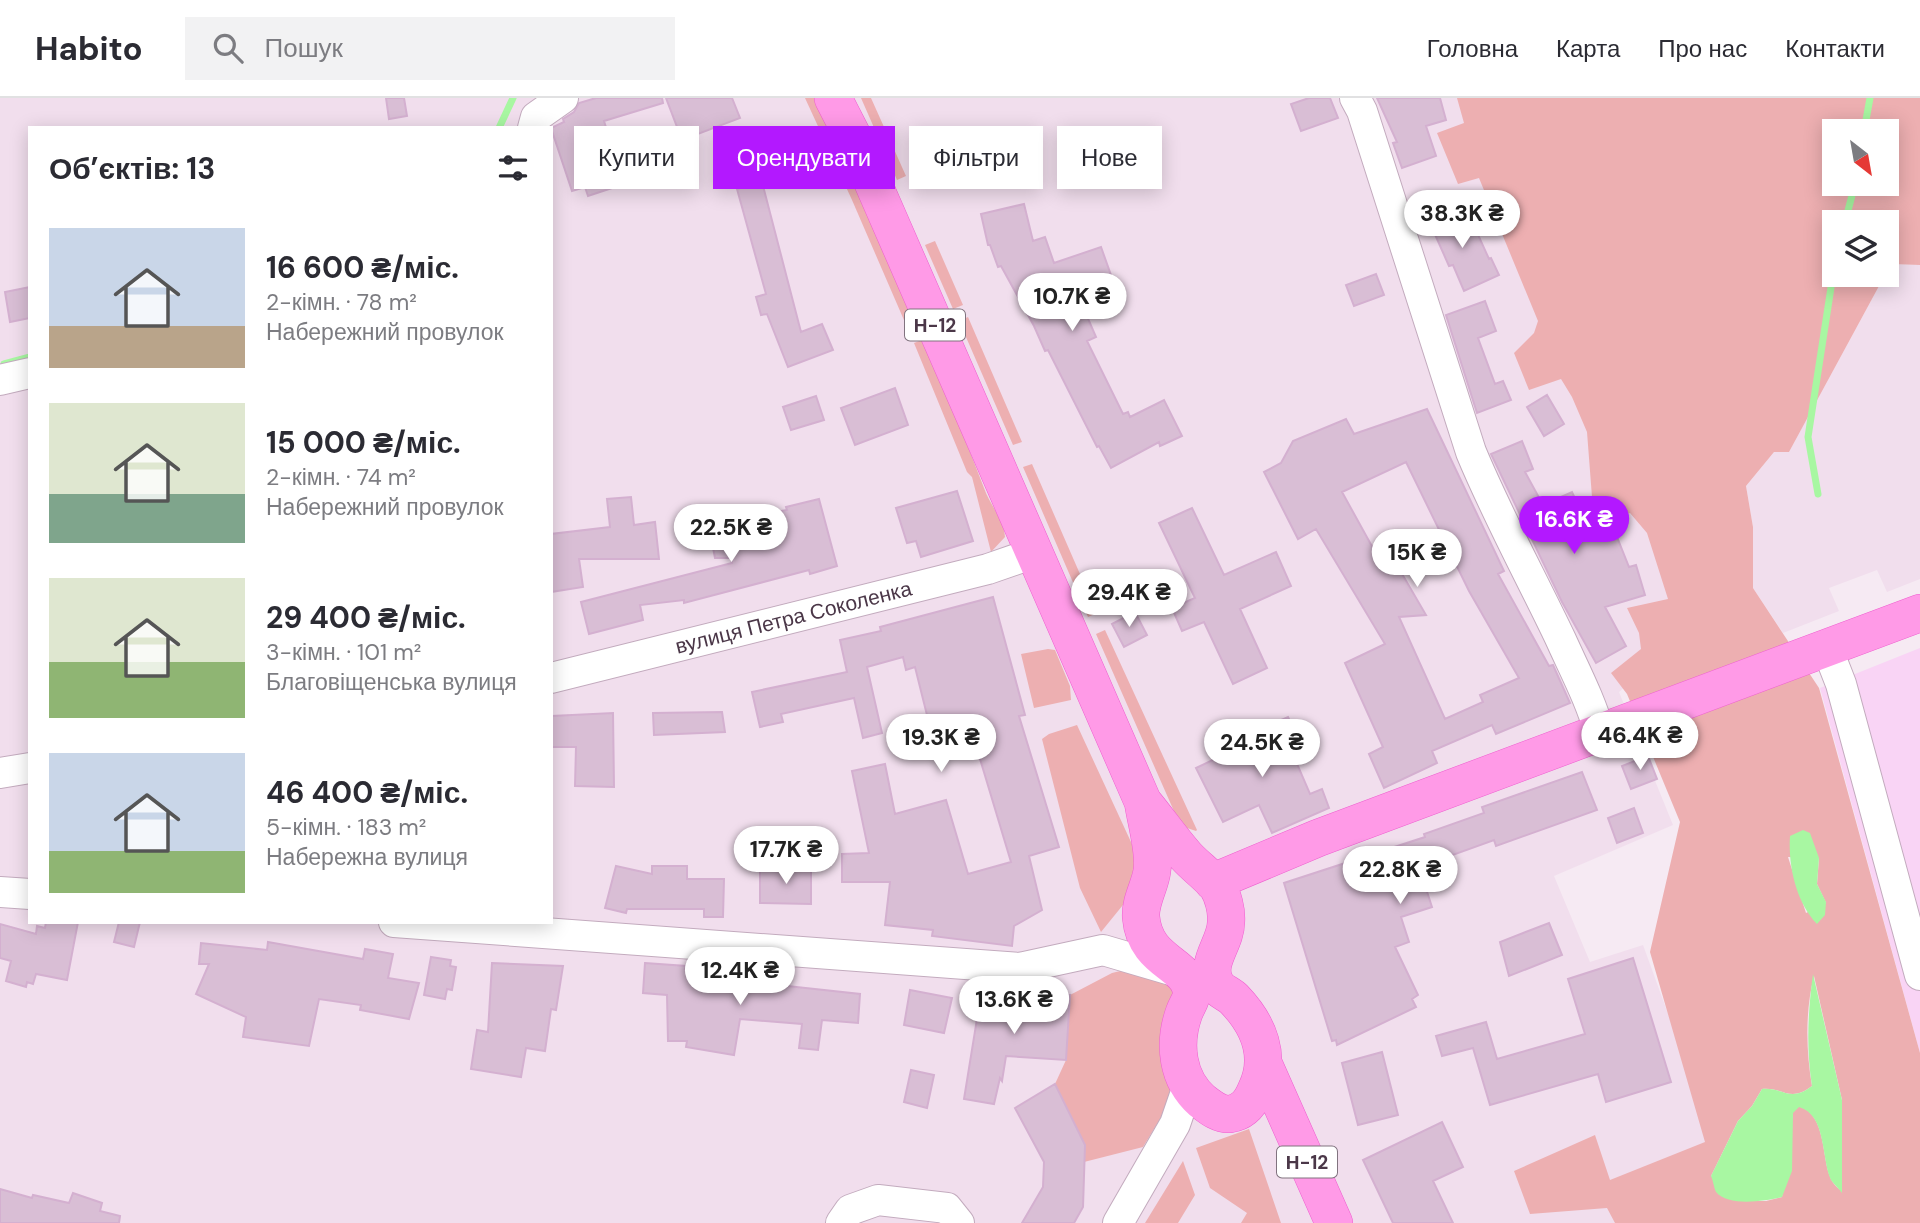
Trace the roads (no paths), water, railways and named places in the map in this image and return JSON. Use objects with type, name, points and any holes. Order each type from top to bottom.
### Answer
[{"type":"main road","name":"Н-12","points":[[833,98],[853,137],[1169,861],[1142,905],[1142,917]]},
{"type":"main road","points":[[1213,882],[1318,838],[1920,613]]},
{"type":"main road","points":[[1169,861],[1213,882],[1221,896],[1227,921],[1223,939],[1182,1019],[1178,1052],[1188,1086]]},
{"type":"main road","points":[[1142,917],[1151,946],[1163,959],[1235,1000],[1257,1027],[1264,1053],[1264,1065],[1239,1108],[1247,1115],[1269,1122],[1287,1132],[1298,1142]]},
{"type":"main road","name":"Н-12","points":[[1188,1086],[1200,1099],[1239,1108],[1298,1142],[1334,1223]]},
{"type":"street","points":[[534,98],[561,98]]},
{"type":"street","points":[[534,126],[536,117],[561,98]]},
{"type":"street","points":[[1355,98],[1362,111],[1471,452],[1493,504],[1530,574],[1593,708],[1600,734]]},
{"type":"street","points":[[0,380],[28,373]]},
{"type":"street","name":"вулиця Петра Соколенка","points":[[553,678],[988,569],[1034,552]]},
{"type":"street","points":[[1827,648],[1909,886],[1920,975]]},
{"type":"street","points":[[0,773],[28,768]]},
{"type":"street","points":[[0,892],[28,894]]},
{"type":"street","points":[[421,924],[1020,968],[1103,950],[1142,917]]},
{"type":"street","points":[[1103,950],[1201,982]]},
{"type":"street","points":[[1118,1223],[1175,1125],[1188,1086]]},
{"type":"street","points":[[1175,1125],[1239,1108]]},
{"type":"street","points":[[842,1223],[850,1210],[878,1200],[947,1208],[959,1223]]},
{"type":"waterway","points":[[500,126],[513,98]]},
{"type":"waterway","points":[[1866,119],[1870,98]]},
{"type":"waterway","points":[[1848,210],[1852,196]]},
{"type":"waterway","points":[[1818,494],[1808,437],[1831,287]]},
{"type":"waterway","points":[[4,364],[28,358]]}]
